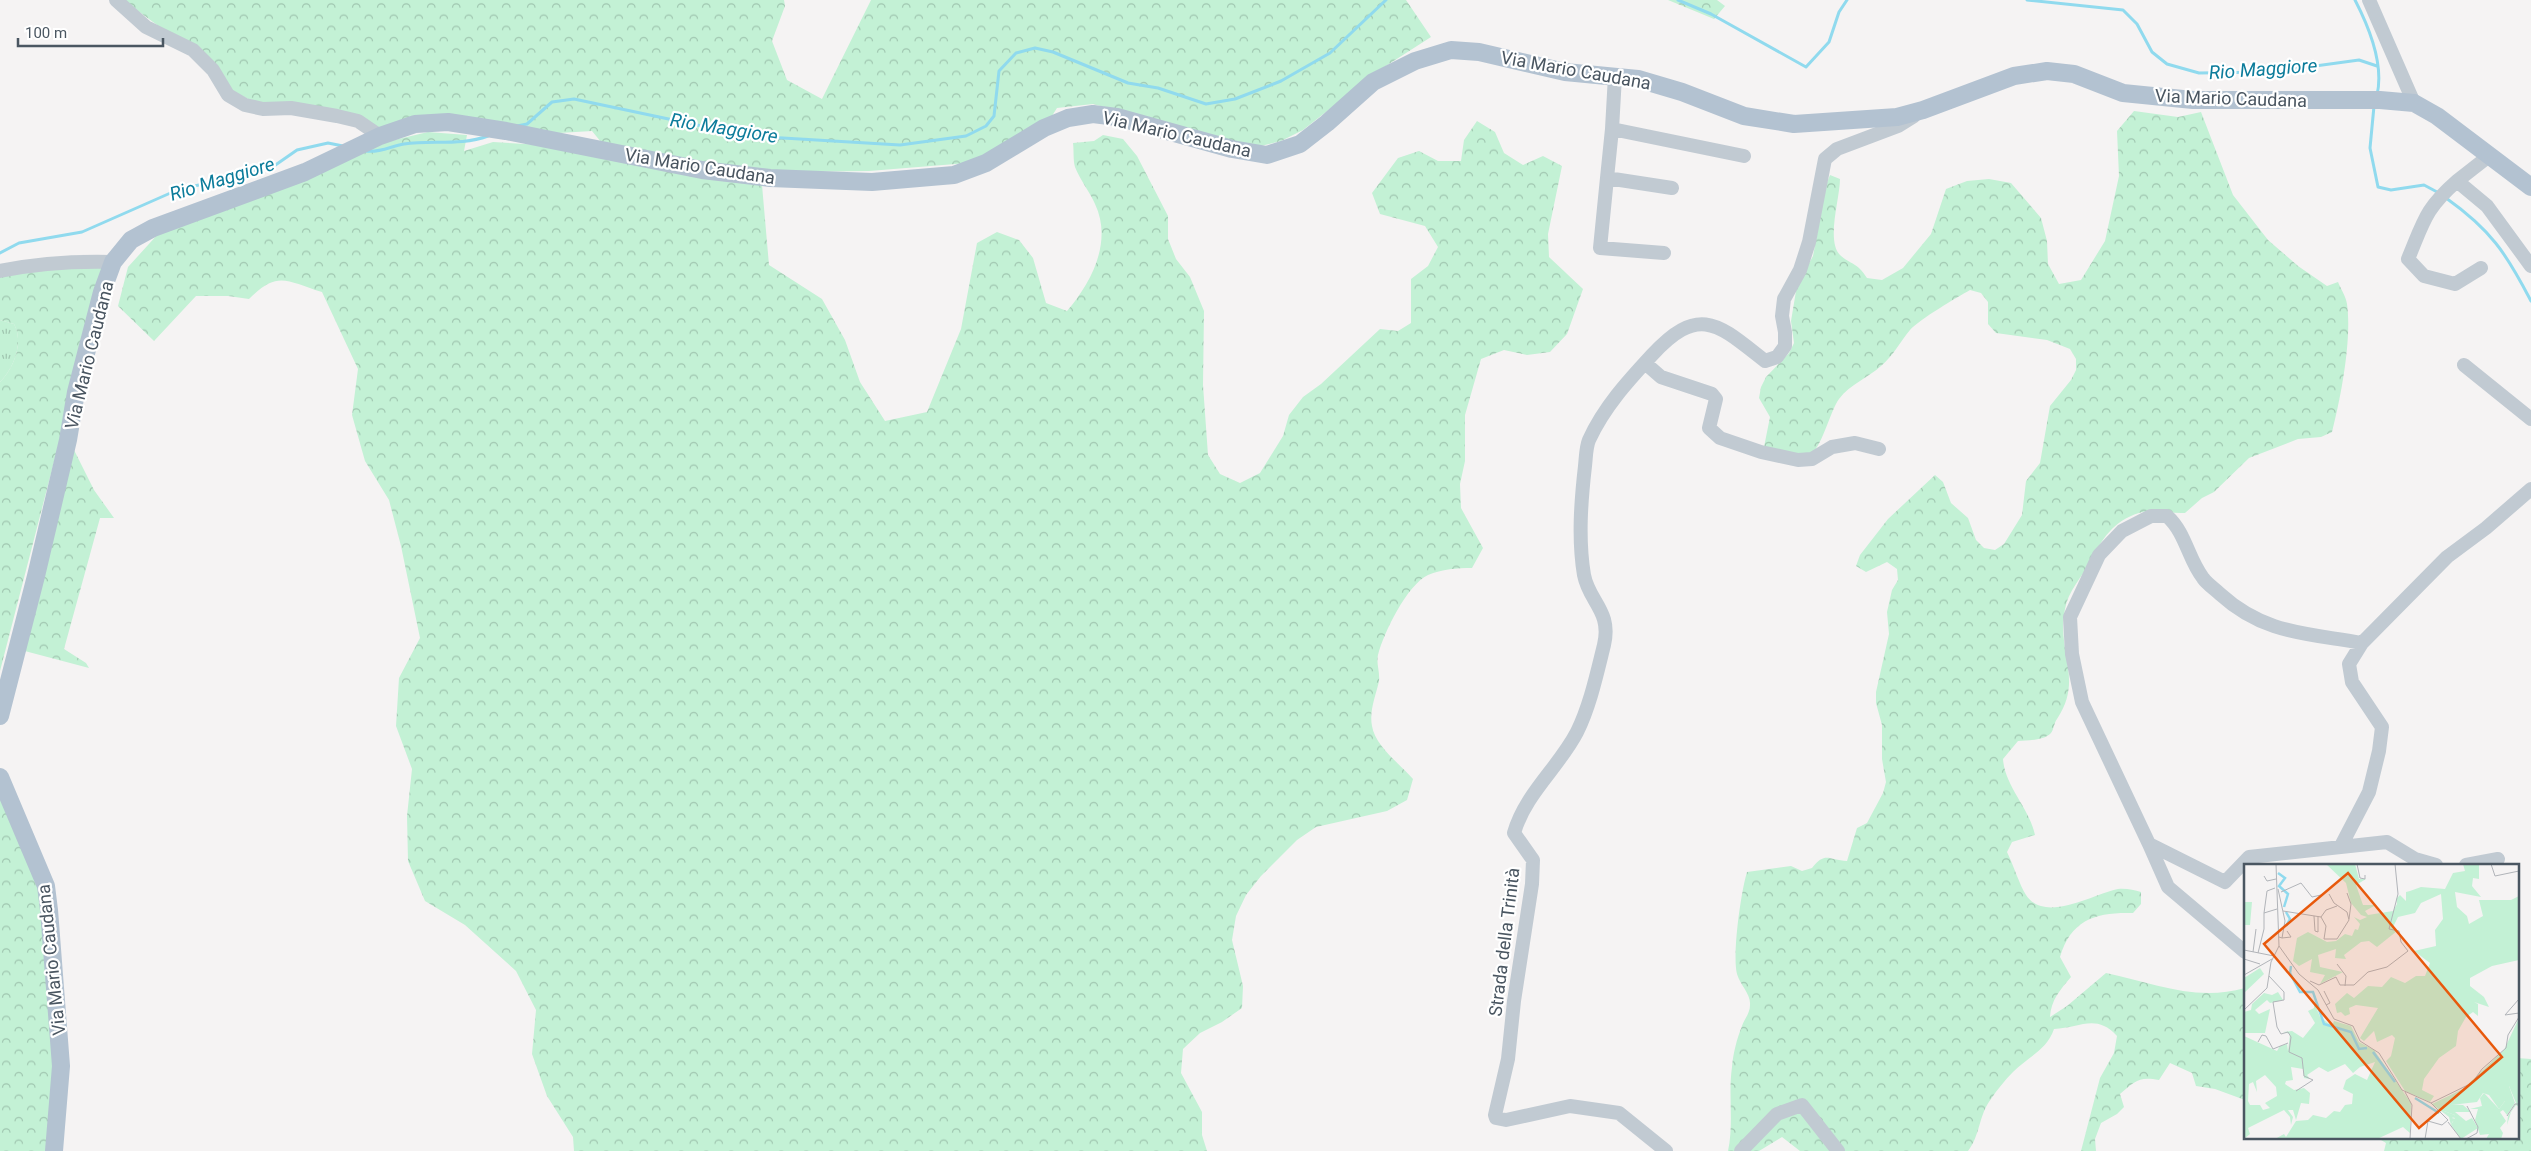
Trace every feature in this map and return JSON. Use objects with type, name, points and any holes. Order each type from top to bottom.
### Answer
[{"type":"main road","name":"Via Mario Caudana","points":[[0,716],[68,440],[76,392],[102,292],[113,262],[131,240],[152,228],[304,172],[380,136],[415,124],[448,122],[501,130],[702,170],[770,178],[872,182],[954,175],[986,163],[1044,128],[1068,118],[1093,114],[1117,117],[1232,149],[1267,154],[1300,144],[1373,82],[1415,61],[1451,50],[1479,52],[1565,72],[1638,79],[1682,92],[1744,116],[1794,124],[1897,117],[1924,110],[2014,76],[2047,71],[2074,74],[2123,93],[2192,100],[2375,100],[2414,103],[2437,116],[2531,187]]},
{"type":"main road","name":"Via Mario Caudana","points":[[0,777],[46,886],[59,1019],[61,1066],[54,1151]]},
{"type":"street","points":[[116,0],[146,27],[193,50],[212,70],[228,94],[245,105],[263,109],[291,108],[338,116],[358,121],[380,136]]},
{"type":"street","points":[[2369,0],[2414,103]]},
{"type":"street","points":[[1615,76],[1612,129],[1600,248],[1664,253]]},
{"type":"street","name":"Strada della Trinità","points":[[1666,1151],[1619,1113],[1570,1106],[1506,1120],[1496,1118],[1495,1115],[1508,1059],[1532,884],[1533,860],[1514,833],[1524,808],[1578,731],[1604,644],[1604,617],[1584,575],[1580,504],[1588,442],[1602,414],[1658,348],[1681,330],[1705,323],[1722,328],[1765,361],[1777,358],[1785,346],[1782,316],[1784,299],[1800,270],[1809,242],[1825,159],[1837,150],[1898,126],[1924,110]]},
{"type":"street","points":[[1612,129],[1744,156]]},
{"type":"street","points":[[2481,268],[2455,284],[2424,276],[2408,259],[2425,216],[2441,195],[2489,156]]},
{"type":"street","points":[[1607,178],[1672,188]]},
{"type":"street","points":[[2457,181],[2487,206],[2531,266]]},
{"type":"street","points":[[0,271],[37,263],[68,260],[113,262]]},
{"type":"street","points":[[1645,363],[1661,377],[1712,394],[1716,399],[1709,428],[1720,438],[1760,452],[1798,460],[1812,460],[1832,447],[1854,443],[1879,449]]},
{"type":"street","points":[[2464,365],[2531,419]]},
{"type":"street","points":[[2341,846],[2369,792],[2379,751],[2382,727],[2352,682],[2349,664],[2362,642],[2447,557],[2486,528],[2531,489]]},
{"type":"street","points":[[2244,951],[2168,887],[2082,702],[2072,654],[2070,617],[2082,587],[2099,555],[2122,531],[2152,516],[2167,516],[2177,525],[2203,578],[2233,606],[2253,619],[2296,633],[2362,642]]},
{"type":"street","points":[[2149,844],[2225,882],[2249,857],[2341,846],[2388,842],[2415,859],[2432,864]]},
{"type":"street","points":[[2471,864],[2498,859]]},
{"type":"street","points":[[1741,1151],[1777,1114],[1802,1105],[1838,1151]]},
{"type":"green space","points":[[123,0],[784,0],[785,6],[772,41],[787,80],[822,99],[871,0],[1406,0],[1431,37],[1378,71],[1303,130],[1281,141],[1261,146],[1234,141],[1093,104],[1057,108],[1050,119],[968,163],[869,171],[786,172],[728,166],[601,142],[592,131],[559,133],[482,119],[381,130],[252,101],[231,90],[168,33]]},
{"type":"green space","points":[[1668,0],[1717,0],[1725,6],[1714,19]]},
{"type":"green space","points":[[2134,111],[2178,117],[2201,112],[2233,195],[2268,240],[2298,266],[2327,286],[2338,282],[2346,301],[2348,318],[2347,351],[2332,432],[2321,437],[2298,439],[2249,458],[2214,492],[2202,498],[2185,513],[2150,511],[2139,513],[2130,516],[2115,526],[2104,538],[2072,590],[2067,602],[2063,624],[2069,678],[2068,691],[2065,705],[2053,730],[2048,736],[2040,739],[2018,741],[2003,759],[2008,779],[2028,815],[2035,835],[2012,842],[2007,852],[2021,886],[2034,903],[2045,907],[2057,907],[2070,905],[2118,889],[2141,892],[2141,904],[2133,913],[2097,916],[2078,926],[2071,934],[2060,957],[2071,977],[2054,1000],[2050,1017],[2067,1006],[2106,973],[2192,992],[2227,992],[2244,988],[2244,1100],[2215,1089],[2196,1086],[2192,1073],[2170,1063],[2159,1080],[2142,1079],[2120,1094],[2124,1107],[2117,1114],[2101,1123],[2095,1139],[2096,1151],[2081,1151],[2100,1078],[2114,1053],[2117,1036],[2109,1029],[2095,1023],[2054,1029],[2042,1048],[2010,1075],[1998,1089],[1984,1111],[1975,1139],[1968,1151],[1800,1151],[1782,1137],[1759,1151],[1728,1151],[1731,1130],[1733,1057],[1738,1036],[1750,1005],[1749,997],[1737,974],[1736,965],[1738,923],[1747,872],[1791,866],[1802,871],[1812,868],[1824,858],[1847,861],[1857,828],[1867,823],[1883,793],[1886,782],[1882,759],[1882,725],[1876,703],[1876,692],[1889,634],[1887,612],[1892,590],[1898,580],[1897,569],[1887,562],[1866,572],[1856,566],[1860,555],[1888,519],[1935,475],[1943,482],[1951,503],[1968,518],[1976,540],[1984,548],[1995,550],[2004,544],[2022,515],[2026,481],[2040,463],[2050,406],[2071,380],[2076,370],[2076,359],[2070,349],[2047,340],[1996,333],[1988,324],[1988,302],[1981,293],[1970,290],[1915,325],[1885,362],[1843,394],[1813,452],[1809,455],[1799,456],[1764,447],[1770,417],[1759,398],[1761,387],[1766,377],[1789,353],[1794,343],[1791,321],[1797,285],[1813,256],[1826,185],[1830,175],[1840,179],[1834,230],[1836,248],[1840,255],[1857,266],[1867,278],[1882,280],[1903,268],[1931,234],[1946,189],[1967,181],[1989,179],[2011,183],[2041,218],[2047,241],[2048,264],[2059,284],[2081,280],[2105,241],[2119,176],[2117,131]]},
{"type":"green space","points":[[1477,121],[1495,132],[1504,153],[1523,165],[1543,156],[1562,166],[1548,234],[1549,257],[1583,289],[1567,334],[1550,352],[1527,355],[1504,350],[1481,359],[1465,415],[1465,461],[1460,484],[1461,508],[1483,548],[1472,568],[1439,571],[1420,580],[1397,610],[1381,645],[1378,658],[1379,681],[1372,709],[1372,726],[1383,748],[1413,779],[1407,800],[1387,811],[1316,827],[1297,840],[1261,876],[1246,895],[1236,916],[1232,940],[1243,986],[1242,1008],[1222,1022],[1200,1033],[1183,1049],[1181,1073],[1202,1112],[1202,1135],[1207,1151],[574,1151],[573,1137],[547,1096],[532,1054],[536,1010],[516,971],[465,925],[425,901],[408,861],[407,816],[412,769],[396,726],[399,678],[420,638],[401,546],[389,500],[365,461],[352,415],[358,369],[322,292],[283,280],[268,284],[249,299],[228,296],[196,296],[154,341],[118,306],[128,267],[158,234],[390,141],[428,132],[467,135],[464,151],[493,142],[542,145],[762,185],[769,265],[822,299],[845,340],[860,382],[885,421],[927,412],[961,329],[977,243],[997,232],[1019,240],[1033,258],[1046,303],[1067,311],[1076,300],[1097,261],[1102,233],[1100,218],[1095,204],[1075,167],[1073,143],[1094,141],[1103,135],[1123,139],[1137,156],[1168,216],[1168,239],[1176,259],[1190,277],[1204,311],[1203,385],[1208,455],[1220,474],[1240,483],[1260,473],[1283,436],[1289,415],[1303,397],[1321,384],[1380,329],[1398,331],[1411,323],[1411,279],[1428,266],[1438,247],[1425,226],[1380,214],[1372,193],[1398,158],[1419,151],[1438,161],[1461,161],[1464,140]]},
{"type":"green space","points":[[33,267],[104,268],[0,671],[0,382],[13,362],[18,347],[18,339],[14,324],[0,320],[0,277]]},
{"type":"green space","points":[[0,320],[14,324],[17,331],[18,347],[10,370],[0,382]]},
{"type":"green space","points":[[74,450],[94,490],[114,518],[100,518],[64,649],[86,663],[89,668],[21,650]]},
{"type":"green space","points":[[0,798],[39,889],[55,1065],[47,1151],[0,1151]]},
{"type":"green space","points":[[2518,1058],[2531,1059],[2531,1151],[2384,1151],[2386,1143],[2378,1138],[2518,1138]]},
{"type":"waterway","name":"Rio Maggiore","points":[[517,126],[527,124],[552,102],[574,99],[749,136],[900,145],[966,136],[986,126],[994,116],[999,71],[1016,53],[1035,48],[1053,52],[1128,83],[1158,88],[1206,104],[1235,99],[1281,81],[1330,53],[1386,0]]},
{"type":"waterway","name":"Rio Maggiore","points":[[1678,0],[1711,14],[1806,67],[1829,42],[1839,12],[1847,0]]},
{"type":"waterway","name":"Rio Maggiore","points":[[2027,0],[2123,10],[2137,24],[2152,52],[2167,64],[2199,73],[2272,72],[2359,60],[2377,66]]},
{"type":"waterway","points":[[2355,0],[2374,46],[2379,83],[2377,95]]},
{"type":"waterway","points":[[2374,106],[2370,148],[2378,187],[2391,190],[2424,185],[2439,193]]},
{"type":"waterway","name":"Rio Maggiore","points":[[366,151],[376,151],[415,143],[467,141],[488,136]]},
{"type":"waterway","name":"Rio Maggiore","points":[[0,253],[19,243],[82,232],[175,191],[274,166],[297,150],[328,143],[343,146]]},
{"type":"waterway","points":[[2446,198],[2475,221],[2496,243],[2514,269],[2531,301]]}]
